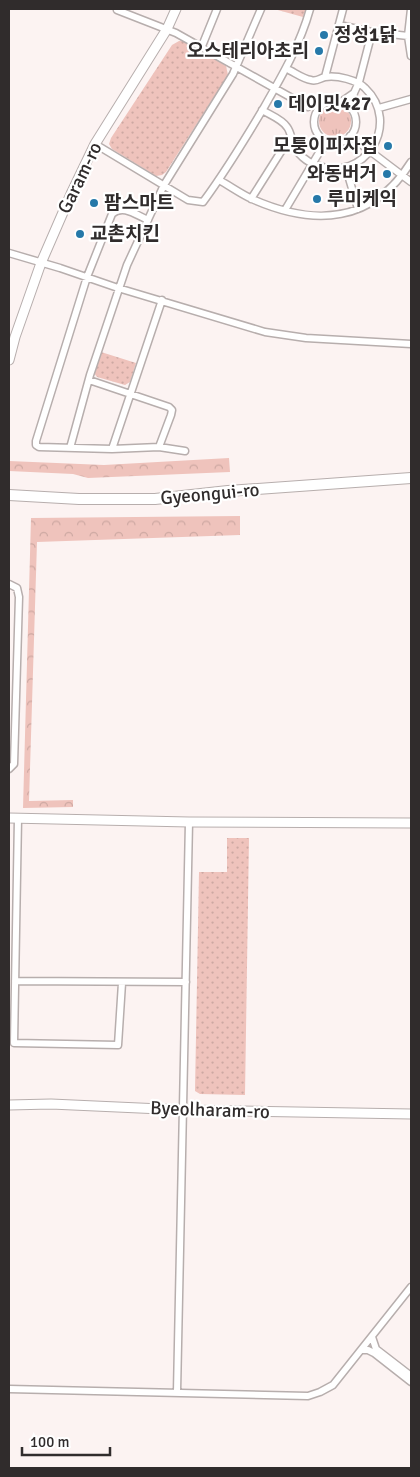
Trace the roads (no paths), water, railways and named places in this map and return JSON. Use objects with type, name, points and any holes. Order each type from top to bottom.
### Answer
[{"type":"main road","name":"Gyeongui-ro","points":[[9,495],[80,499],[155,499],[228,491],[411,478]]},
{"type":"street","name":"Garam-ro","points":[[9,360],[15,337],[41,263],[95,144],[167,29],[176,9]]},
{"type":"street","points":[[202,46],[217,9]]},
{"type":"street","points":[[70,448],[118,288],[164,185],[236,67],[261,9]]},
{"type":"street","points":[[95,144],[188,200],[203,202],[219,180],[287,69],[310,9]]},
{"type":"street","points":[[325,77],[343,9]]},
{"type":"street","points":[[117,10],[167,29],[202,46],[308,107],[321,106],[329,102],[341,102],[354,93]]},
{"type":"street","points":[[411,10],[408,36],[411,56]]},
{"type":"street","points":[[339,25],[372,32],[408,36]]},
{"type":"street","points":[[350,109],[372,32]]},
{"type":"street","points":[[262,110],[282,121],[287,127],[294,146],[302,157],[313,164],[324,168],[346,168],[362,160],[371,151],[378,138],[380,124],[379,108],[371,94],[359,82],[325,77],[318,80],[310,80],[287,69]]},
{"type":"street","points":[[379,108],[411,99]]},
{"type":"street","points":[[308,107],[314,119],[315,129],[321,138],[332,142],[343,141],[350,136],[355,125],[355,118],[350,109],[341,102]]},
{"type":"street","points":[[314,119],[321,106]]},
{"type":"street","points":[[350,136],[411,182]]},
{"type":"street","points":[[284,210],[320,151],[321,138]]},
{"type":"street","points":[[251,199],[278,156],[292,140]]},
{"type":"street","points":[[320,151],[332,142]]},
{"type":"street","points":[[219,180],[251,199],[303,215],[320,217],[340,215],[376,200],[403,175],[411,162]]},
{"type":"street","points":[[346,168],[358,209]]},
{"type":"street","points":[[148,220],[120,209],[112,214],[87,277],[36,445],[40,447],[112,449],[159,447],[185,452]]},
{"type":"street","points":[[9,253],[252,329],[287,336],[411,344]]},
{"type":"street","points":[[112,449],[162,300]]},
{"type":"street","points":[[89,380],[170,407],[172,410],[159,447]]},
{"type":"street","points":[[9,584],[17,588],[19,597],[14,764],[9,768]]},
{"type":"street","points":[[122,983],[118,1046],[14,1043],[13,818],[189,822],[411,823]]},
{"type":"street","points":[[176,1392],[189,822]]},
{"type":"street","points":[[15,981],[186,982]]},
{"type":"street","name":"Byeolharam-ro","points":[[9,1105],[51,1104],[183,1110],[411,1114]]},
{"type":"street","points":[[9,1389],[308,1396],[333,1385],[411,1287]]},
{"type":"street","points":[[372,1337],[376,1349],[411,1376]]},
{"type":"street","points":[[362,1350],[374,1353],[411,1382]]},
{"type":"place","name":"정성1닭","points":[[324,35]]},
{"type":"place","name":"오스테리아초리","points":[[319,51]]},
{"type":"place","name":"데이밋427","points":[[278,104]]},
{"type":"place","name":"모퉁이피자집","points":[[388,146]]},
{"type":"place","name":"와동버거","points":[[387,174]]},
{"type":"place","name":"루미케익","points":[[317,199]]},
{"type":"place","name":"팜스마트","points":[[94,203]]},
{"type":"place","name":"교촌치킨","points":[[80,234]]}]
